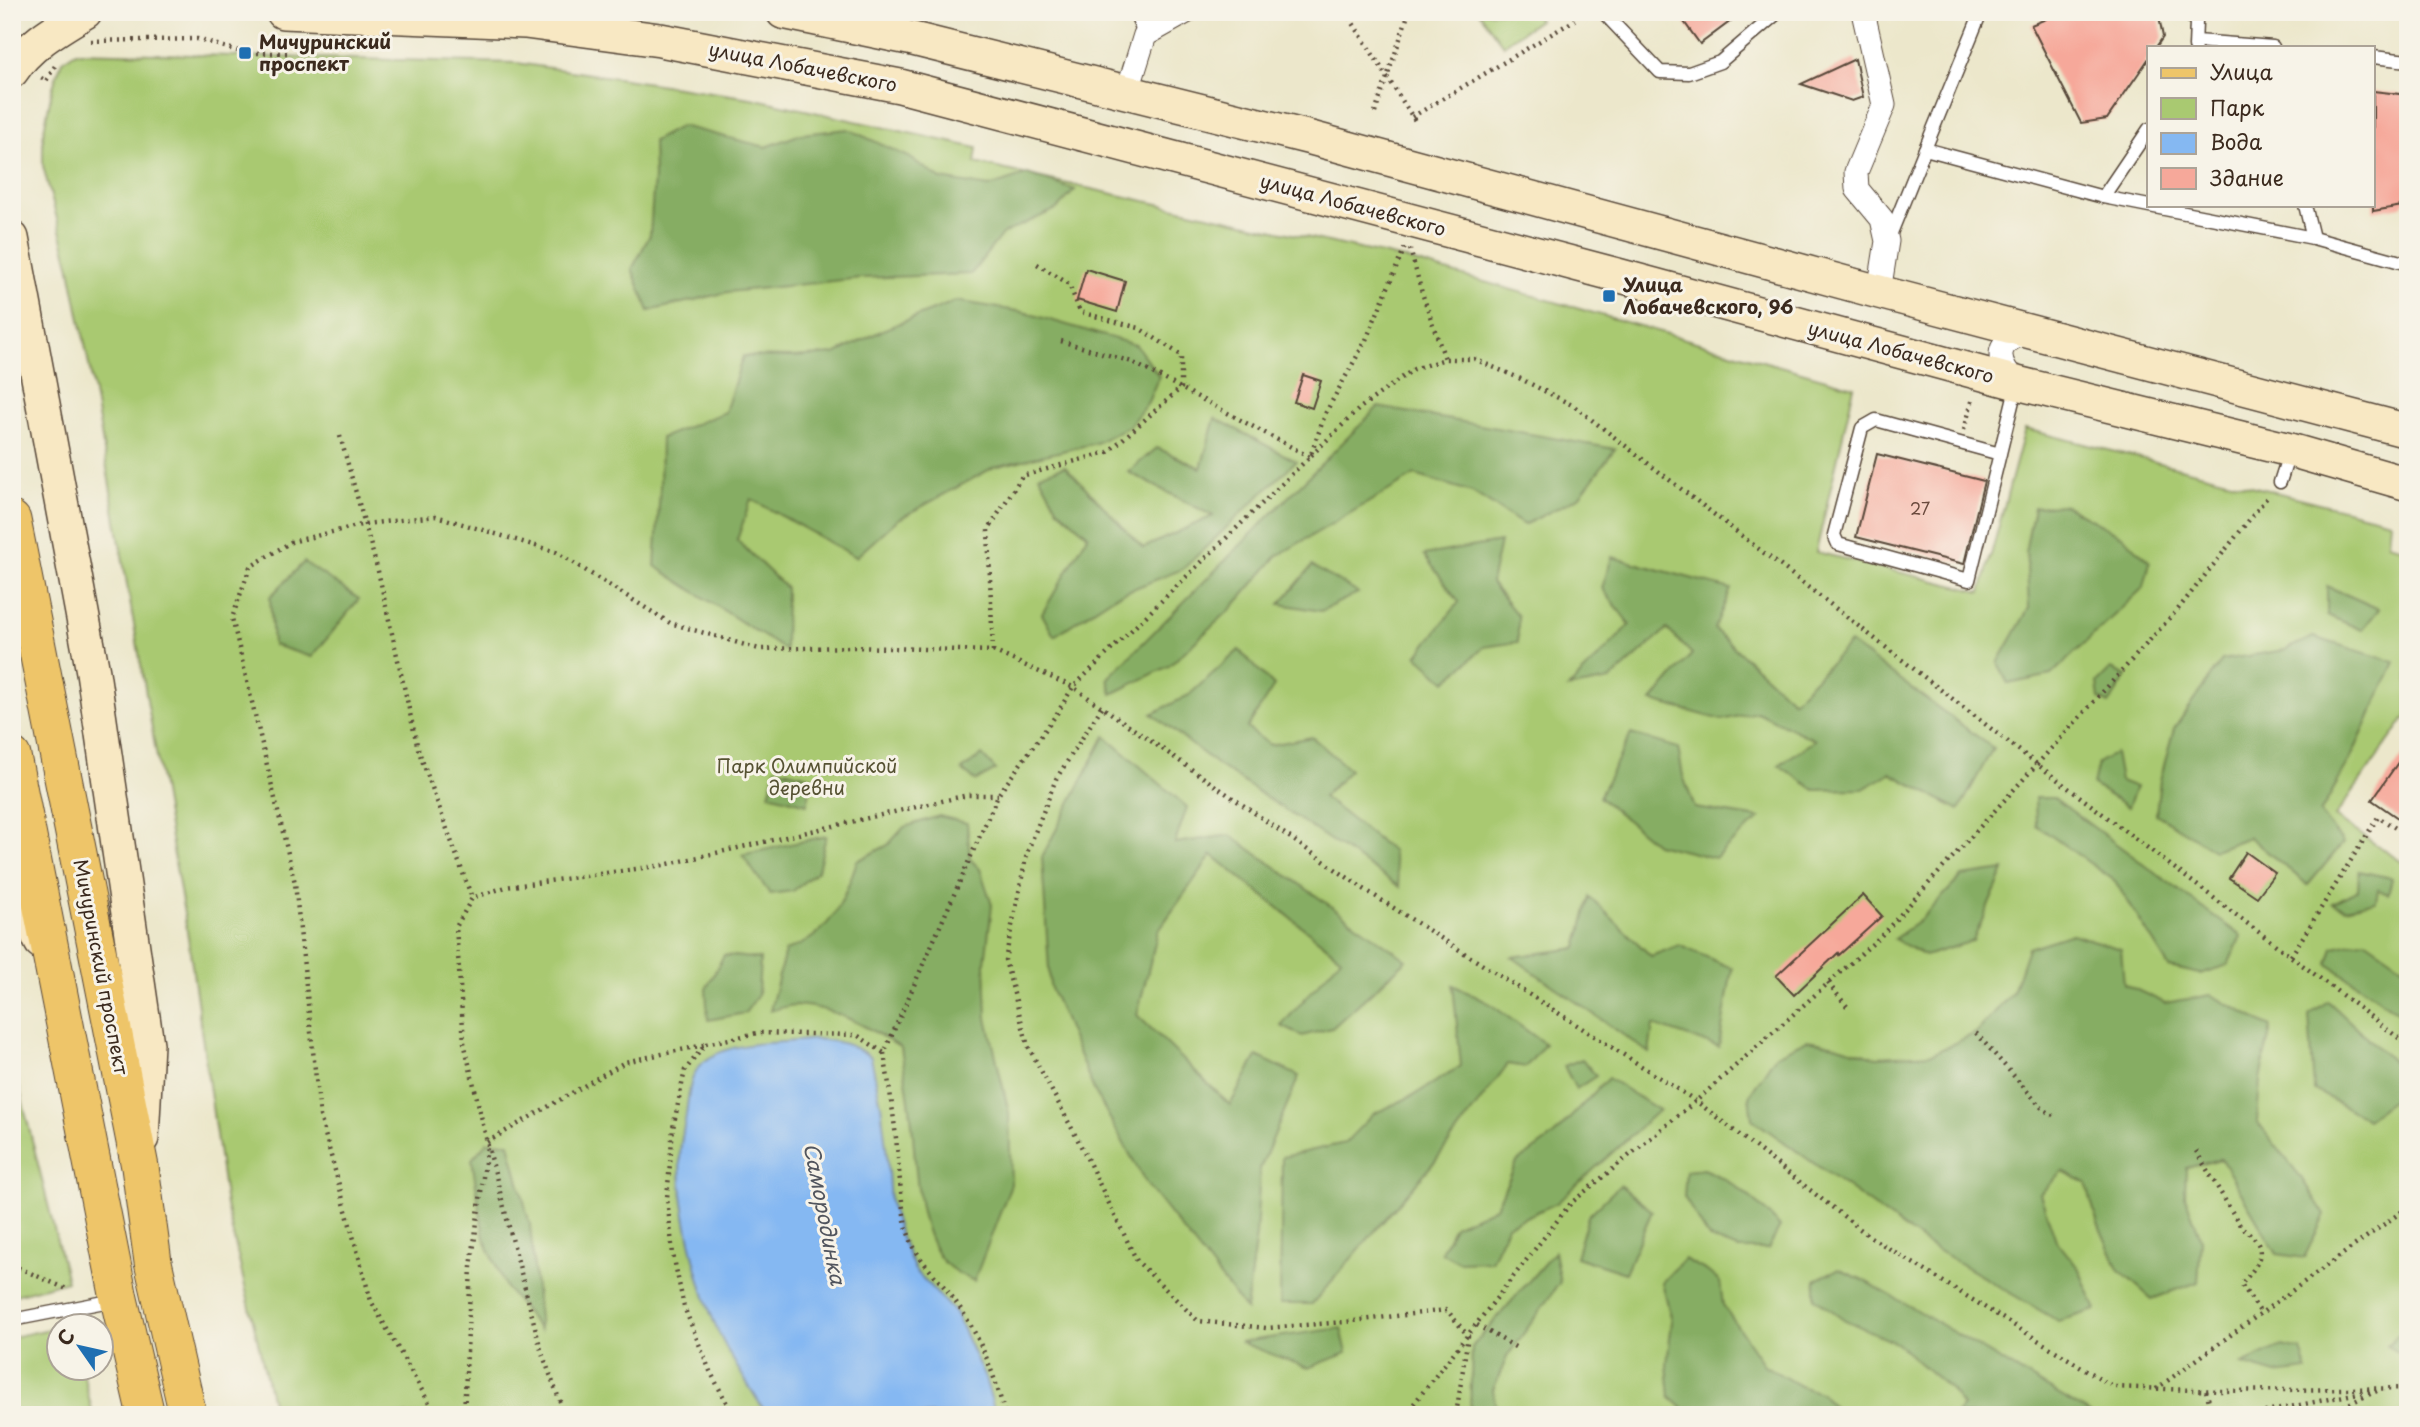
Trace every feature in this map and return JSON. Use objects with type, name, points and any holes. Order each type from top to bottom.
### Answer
[{"type":"main road","name":"улица Лобачевского","points":[[283,12],[525,23],[660,40],[900,86],[2017,383],[2290,450],[2408,484]]},
{"type":"main road","points":[[783,12],[909,38],[1311,138],[1879,292],[2408,431]]},
{"type":"main road","points":[[12,71],[18,61],[50,33],[82,27]]},
{"type":"main road","points":[[12,238],[93,672],[147,1044],[140,1167]]},
{"type":"main road","name":"Мичуринский проспект","points":[[12,520],[140,1167],[153,1262],[188,1415]]},
{"type":"main road","points":[[12,756],[119,1299],[146,1415]]},
{"type":"main road","points":[[14,889],[55,970]]},
{"type":"street","points":[[1127,93],[1145,35],[1186,12]]},
{"type":"street","points":[[1863,12],[1884,105],[1857,172],[1857,189],[1882,219],[1887,241],[1879,292]]},
{"type":"street","points":[[2017,383],[2000,361],[2000,351],[2007,341],[2016,335],[2030,332]]},
{"type":"lane","points":[[1135,12],[1145,35]]},
{"type":"lane","points":[[1603,12],[1660,72],[1689,73],[1720,62],[1775,12]]},
{"type":"lane","points":[[1887,241],[1981,12]]},
{"type":"lane","points":[[2187,12],[2196,22],[2195,44],[2247,46]]},
{"type":"lane","points":[[2374,57],[2408,61]]},
{"type":"lane","points":[[2103,197],[2147,132]]},
{"type":"lane","points":[[1925,149],[2103,197],[2147,206]]},
{"type":"lane","points":[[2149,206],[2313,238],[2406,260]]},
{"type":"lane","points":[[2305,206],[2313,238]]},
{"type":"lane","points":[[2000,454],[1876,420],[1862,428],[1834,535],[1838,544],[1969,580],[2000,454],[2017,383]]},
{"type":"lane","points":[[2280,482],[2290,450]]},
{"type":"lane","points":[[12,1320],[119,1299]]},
{"type":"path","points":[[1346,12],[1417,124]]},
{"type":"path","points":[[1375,114],[1409,12]]},
{"type":"path","points":[[1412,117],[1574,20]]},
{"type":"path","points":[[82,27],[197,38],[245,52],[291,53]]},
{"type":"path","points":[[46,81],[59,60]]},
{"type":"path","points":[[1310,457],[1326,412],[1366,340],[1408,241],[1422,293],[1445,359]]},
{"type":"path","points":[[993,651],[988,530],[1022,476],[1108,452],[1181,388],[1181,355],[1139,328],[1080,312],[1069,284],[1034,262]]},
{"type":"path","points":[[1061,341],[1132,362],[1310,457]]},
{"type":"path","points":[[1005,1415],[995,1377],[971,1324],[928,1269],[911,1241],[902,1198],[894,1115],[884,1053],[998,795],[1073,687],[1360,408],[1414,369],[1445,359],[1474,359],[1574,406],[2038,765],[2408,1045]]},
{"type":"path","points":[[1968,416],[1973,397]]},
{"type":"path","points":[[340,436],[378,571],[418,749],[472,898]]},
{"type":"path","points":[[1405,1415],[1571,1203],[1696,1101],[1880,937],[2179,608],[2280,482]]},
{"type":"path","points":[[436,1415],[371,1300],[320,1116],[295,883],[232,618],[250,567],[291,542],[365,524],[436,516],[556,552],[670,623],[758,649],[853,647],[993,651],[1073,687],[1364,889],[1696,1101],[1869,1236],[2114,1387],[2206,1391],[2408,1388]]},
{"type":"path","points":[[1102,707],[1056,779],[1027,853],[1005,960],[1028,1046],[1077,1138],[1137,1261],[1198,1321],[1266,1328],[1447,1310],[1468,1336],[1456,1415]]},
{"type":"path","points":[[565,1415],[541,1350],[464,1042],[456,927],[472,898],[506,887],[664,865],[968,795],[998,795]]},
{"type":"path","points":[[2291,957],[2378,817],[2408,836]]},
{"type":"path","points":[[1828,983],[1850,1010]]},
{"type":"path","points":[[487,1142],[625,1062],[757,1033],[857,1035],[884,1053]]},
{"type":"path","points":[[1976,1033],[2041,1107],[2053,1116]]},
{"type":"path","points":[[706,1044],[685,1070],[673,1128],[667,1198],[673,1254],[684,1307],[710,1371],[733,1415]]},
{"type":"path","points":[[464,1415],[471,1267],[487,1142]]},
{"type":"path","points":[[2196,1151],[2241,1227],[2253,1235],[2260,1246],[2260,1260],[2241,1284],[2261,1313]]},
{"type":"path","points":[[2154,1390],[2408,1207]]},
{"type":"path","points":[[12,1265],[79,1295]]},
{"type":"path","points":[[1477,1325],[1517,1348]]},
{"type":"path","points":[[2251,1415],[2385,1388]]},
{"type":"path","points":[[2324,1415],[2385,1388]]},
{"type":"path","points":[[2206,1391],[2213,1415]]},
{"type":"green space","points":[[1479,12],[1533,12],[1539,20],[1503,45]]},
{"type":"green space","name":"Парк Олимпийской деревни","points":[[76,52],[517,63],[751,98],[977,148],[975,163],[1400,258],[1854,387],[1816,552],[1981,592],[2025,429],[2390,521],[2388,544],[2408,549],[2408,714],[2335,817],[2408,866],[2408,1415],[275,1415],[226,1205],[188,937],[90,370],[69,264],[43,166],[43,135],[52,90],[62,61]]},
{"type":"green space","points":[[681,126],[766,147],[801,134],[848,129],[909,157],[941,179],[989,187],[1028,174],[1075,190],[1057,209],[1002,234],[971,274],[861,278],[728,292],[649,311],[632,269],[650,235],[654,177],[653,141]]},
{"type":"green space","points":[[956,301],[1023,312],[1136,345],[1159,376],[1148,402],[1129,426],[1096,443],[994,467],[897,520],[856,557],[751,499],[737,540],[786,588],[785,650],[655,566],[661,438],[725,412],[743,356],[835,354],[885,329]]},
{"type":"green space","points":[[1378,407],[1615,449],[1579,497],[1524,525],[1472,492],[1415,475],[1277,556],[1233,607],[1169,666],[1112,694],[1108,678]]},
{"type":"green space","points":[[1215,418],[1296,461],[1183,569],[1115,596],[1054,636],[1042,614],[1088,535],[1058,509],[1039,475],[1065,466],[1143,548],[1213,516],[1128,472],[1157,448],[1201,468]]},
{"type":"green space","points":[[2064,505],[2124,537],[2150,562],[2144,587],[2051,675],[2008,684],[1998,663],[2029,608],[2026,547],[2034,507]]},
{"type":"green space","points":[[1500,542],[1491,583],[1518,616],[1518,642],[1484,647],[1446,682],[1417,656],[1459,602],[1424,555]]},
{"type":"green space","points":[[1612,557],[1731,589],[1714,629],[1793,701],[1850,643],[1993,748],[1959,810],[1890,773],[1863,789],[1815,790],[1779,765],[1815,740],[1757,712],[1722,720],[1652,701],[1692,654],[1667,629],[1610,680],[1568,688],[1630,625],[1602,588]]},
{"type":"green space","points":[[304,562],[359,599],[312,657],[273,645],[270,597]]},
{"type":"green space","points":[[1312,566],[1358,593],[1321,611],[1280,604]]},
{"type":"green space","points":[[2327,586],[2379,609],[2362,630],[2327,615]]},
{"type":"green space","points":[[2313,637],[2395,662],[2350,760],[2320,813],[2343,843],[2308,885],[2249,837],[2214,850],[2156,814],[2160,780],[2174,729],[2222,660],[2285,650]]},
{"type":"green space","points":[[1239,650],[1274,686],[1247,728],[1270,745],[1312,737],[1350,770],[1323,797],[1392,851],[1400,887],[1218,765],[1152,714],[1189,695]]},
{"type":"green space","points":[[2111,669],[2127,676],[2109,704],[2099,699],[2097,683]]},
{"type":"green space","points":[[1631,734],[1678,748],[1683,776],[1695,808],[1760,818],[1715,858],[1656,844],[1599,797]]},
{"type":"green space","points":[[1105,736],[1187,807],[1175,843],[1230,835],[1407,960],[1332,1028],[1302,1036],[1281,1026],[1341,958],[1212,855],[1158,931],[1137,1015],[1230,1105],[1257,1056],[1299,1076],[1260,1169],[1256,1235],[1246,1310],[1147,1185],[1094,1090],[1050,986],[1042,857]]},
{"type":"green space","points":[[2115,753],[2120,781],[2136,787],[2128,807],[2093,785],[2098,763]]},
{"type":"green space","points":[[982,755],[996,770],[976,781],[962,770]]},
{"type":"green space","points":[[776,768],[813,777],[807,804],[769,794]]},
{"type":"green space","points":[[2035,798],[2054,798],[2241,936],[2228,965],[2200,974],[2169,967],[2115,881],[2036,825]]},
{"type":"green space","points":[[939,816],[967,823],[970,859],[980,869],[992,905],[985,963],[987,1018],[1009,1113],[1011,1184],[974,1281],[942,1260],[931,1242],[918,1192],[911,1114],[901,1048],[864,1026],[824,1010],[796,1005],[770,1011],[785,951],[814,936],[833,916],[857,861],[888,845],[904,827]]},
{"type":"green space","points":[[826,836],[818,870],[793,891],[770,894],[742,855]]},
{"type":"green space","points":[[2004,870],[1973,941],[1925,956],[1894,939],[1918,922],[1962,876]]},
{"type":"green space","points":[[2359,871],[2392,878],[2388,894],[2378,890],[2376,901],[2346,908],[2333,903],[2358,890]]},
{"type":"green space","points":[[1590,897],[1651,956],[1679,945],[1732,968],[1719,1047],[1653,1025],[1649,1053],[1512,957],[1577,948]]},
{"type":"green space","points":[[2072,934],[2121,949],[2124,984],[2165,1003],[2211,995],[2271,1027],[2260,1079],[2257,1122],[2300,1176],[2325,1215],[2304,1258],[2277,1254],[2221,1159],[2186,1168],[2185,1196],[2201,1239],[2198,1282],[2152,1299],[2118,1269],[2097,1221],[2086,1183],[2063,1171],[2040,1194],[2056,1240],[2079,1269],[2096,1310],[2058,1321],[1925,1243],[1752,1119],[1749,1096],[1776,1055],[1807,1040],[1876,1057],[1932,1054],[1976,1033],[2013,992],[2028,948]]},
{"type":"green space","points":[[2365,940],[2408,970],[2408,1019],[2328,964],[2333,947]]},
{"type":"green space","points":[[724,955],[760,959],[758,995],[745,1013],[708,1020],[706,989]]},
{"type":"green space","points":[[1453,985],[1489,1003],[1545,1044],[1526,1067],[1508,1064],[1436,1160],[1312,1304],[1280,1304],[1282,1157],[1345,1143],[1373,1114],[1414,1095],[1461,1066]]},
{"type":"green space","points":[[2328,1001],[2408,1076],[2408,1089],[2367,1119],[2314,1090],[2309,1015]]},
{"type":"green space","points":[[12,1059],[67,1281],[12,1296]]},
{"type":"green space","points":[[1582,1059],[1596,1076],[1576,1089],[1564,1066]]},
{"type":"green space","points":[[1608,1078],[1659,1110],[1557,1203],[1508,1225],[1491,1261],[1459,1262],[1441,1252],[1454,1226],[1496,1207],[1517,1162],[1553,1136]]},
{"type":"green space","points":[[487,1142],[509,1143],[530,1225],[540,1330],[506,1288],[484,1238],[472,1159]]},
{"type":"green space","points":[[1703,1169],[1745,1193],[1780,1227],[1768,1249],[1738,1249],[1709,1238],[1684,1197],[1686,1171]]},
{"type":"green space","points":[[1620,1185],[1652,1211],[1625,1273],[1576,1257],[1588,1216]]},
{"type":"green space","points":[[1554,1252],[1560,1282],[1507,1357],[1493,1390],[1497,1415],[1470,1415],[1472,1347]]},
{"type":"green space","points":[[1684,1259],[1707,1271],[1720,1282],[1723,1305],[1764,1365],[1800,1386],[1821,1393],[1840,1415],[1691,1415],[1670,1397],[1667,1364],[1672,1321],[1662,1282]]},
{"type":"green space","points":[[1838,1269],[1911,1307],[2093,1415],[1955,1415],[1963,1406],[1951,1390],[1896,1343],[1845,1320],[1815,1298],[1815,1280]]},
{"type":"green space","points":[[2408,1325],[2408,1361],[2387,1345]]},
{"type":"green space","points":[[1341,1328],[1347,1353],[1308,1368],[1240,1342]]},
{"type":"green space","points":[[46,1330],[46,1382],[85,1382],[93,1415],[12,1415],[12,1337]]},
{"type":"green space","points":[[2282,1346],[2301,1350],[2307,1370],[2276,1374],[2242,1364]]},
{"type":"water","name":"Самородинка","points":[[813,1039],[844,1044],[871,1057],[881,1105],[890,1203],[901,1238],[915,1270],[956,1314],[985,1378],[996,1415],[767,1415],[718,1331],[701,1283],[683,1203],[680,1151],[691,1083],[702,1063],[721,1052],[747,1045]]},
{"type":"building","points":[[1677,12],[1743,12],[1700,44]]},
{"type":"building","points":[[2046,12],[2158,12],[2163,37],[2157,46],[2147,46],[2147,61],[2107,119],[2081,123],[2031,25],[2046,19]]},
{"type":"building","points":[[1855,59],[1863,97],[1852,101],[1801,84]]},
{"type":"building","points":[[2374,91],[2408,95],[2408,197],[2402,206],[2373,211]]},
{"type":"building","points":[[1086,269],[1125,281],[1117,312],[1077,300]]},
{"type":"building","points":[[1303,375],[1321,381],[1312,408],[1294,402]]},
{"type":"building","points":[[1877,454],[1984,481],[1964,564],[1856,537]]},
{"type":"building","points":[[2408,748],[2408,825],[2372,800]]},
{"type":"building","points":[[2246,852],[2275,873],[2257,897],[2229,878]]},
{"type":"building","points":[[1863,895],[1882,916],[1794,995],[1776,976]]},
{"type":"place","name":"Мичуринский проспект","points":[[245,53]]},
{"type":"place","name":"Улица Лобачевского, 96","points":[[1609,296]]}]
